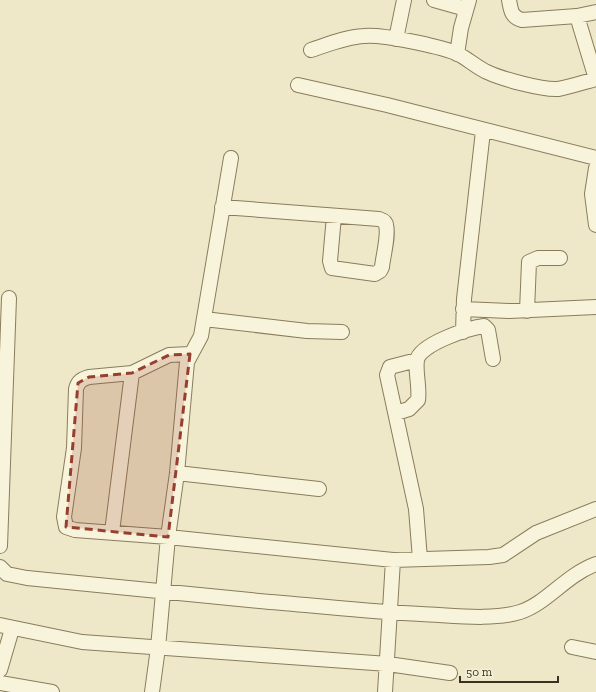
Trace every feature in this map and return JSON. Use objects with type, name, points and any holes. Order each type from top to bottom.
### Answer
[{"type":"street","points":[[396,39],[404,0]]},
{"type":"street","points":[[434,0],[468,4],[461,28],[457,54]]},
{"type":"street","points":[[509,0],[512,14],[516,19],[522,20],[577,16],[596,12]]},
{"type":"street","points":[[311,50],[340,40],[366,35],[396,39],[457,54],[499,77],[549,88],[558,88],[596,79],[577,16]]},
{"type":"street","points":[[298,85],[387,105],[483,131],[596,158]]},
{"type":"street","points":[[462,332],[463,309],[483,131]]},
{"type":"street","points":[[152,692],[158,648],[168,536],[177,473],[187,362],[190,354],[198,343],[204,319],[230,158]]},
{"type":"street","points":[[596,168],[594,194],[596,225]]},
{"type":"street","points":[[222,207],[334,216],[384,221],[386,231],[382,267],[380,271],[375,274],[332,268],[330,261],[334,216]]},
{"type":"street","points":[[527,311],[529,262],[538,258],[560,258]]},
{"type":"street","points":[[0,546],[4,344],[9,298]]},
{"type":"street","points":[[463,309],[488,311],[527,311],[596,307]]},
{"type":"street","points":[[204,319],[307,331],[342,332]]},
{"type":"street","points":[[396,413],[409,409],[418,400],[417,360],[421,352],[428,346],[462,332],[480,327],[486,328],[493,359]]},
{"type":"street","points":[[190,354],[169,356],[132,373],[83,378],[78,383],[76,389],[74,448],[64,523],[66,527],[69,529],[168,536],[393,560],[489,557],[503,555],[536,533],[596,509]]},
{"type":"street","points":[[417,360],[390,367],[388,370],[416,509],[420,559]]},
{"type":"street","points":[[112,532],[132,373]]},
{"type":"street","points":[[177,473],[319,489]]},
{"type":"street","points":[[385,692],[388,664],[393,560]]},
{"type":"street","points":[[0,567],[7,574],[27,578],[162,592],[390,612],[484,616],[509,615],[533,607],[572,576],[596,564]]},
{"type":"street","points":[[0,670],[6,627],[82,642],[388,664],[450,673]]},
{"type":"street","points":[[572,647],[596,652]]},
{"type":"street","points":[[0,683],[52,692]]},
{"type":"highlighted area","points":[[190,354],[168,537],[66,527],[78,383],[89,377],[132,373],[169,355]]}]
